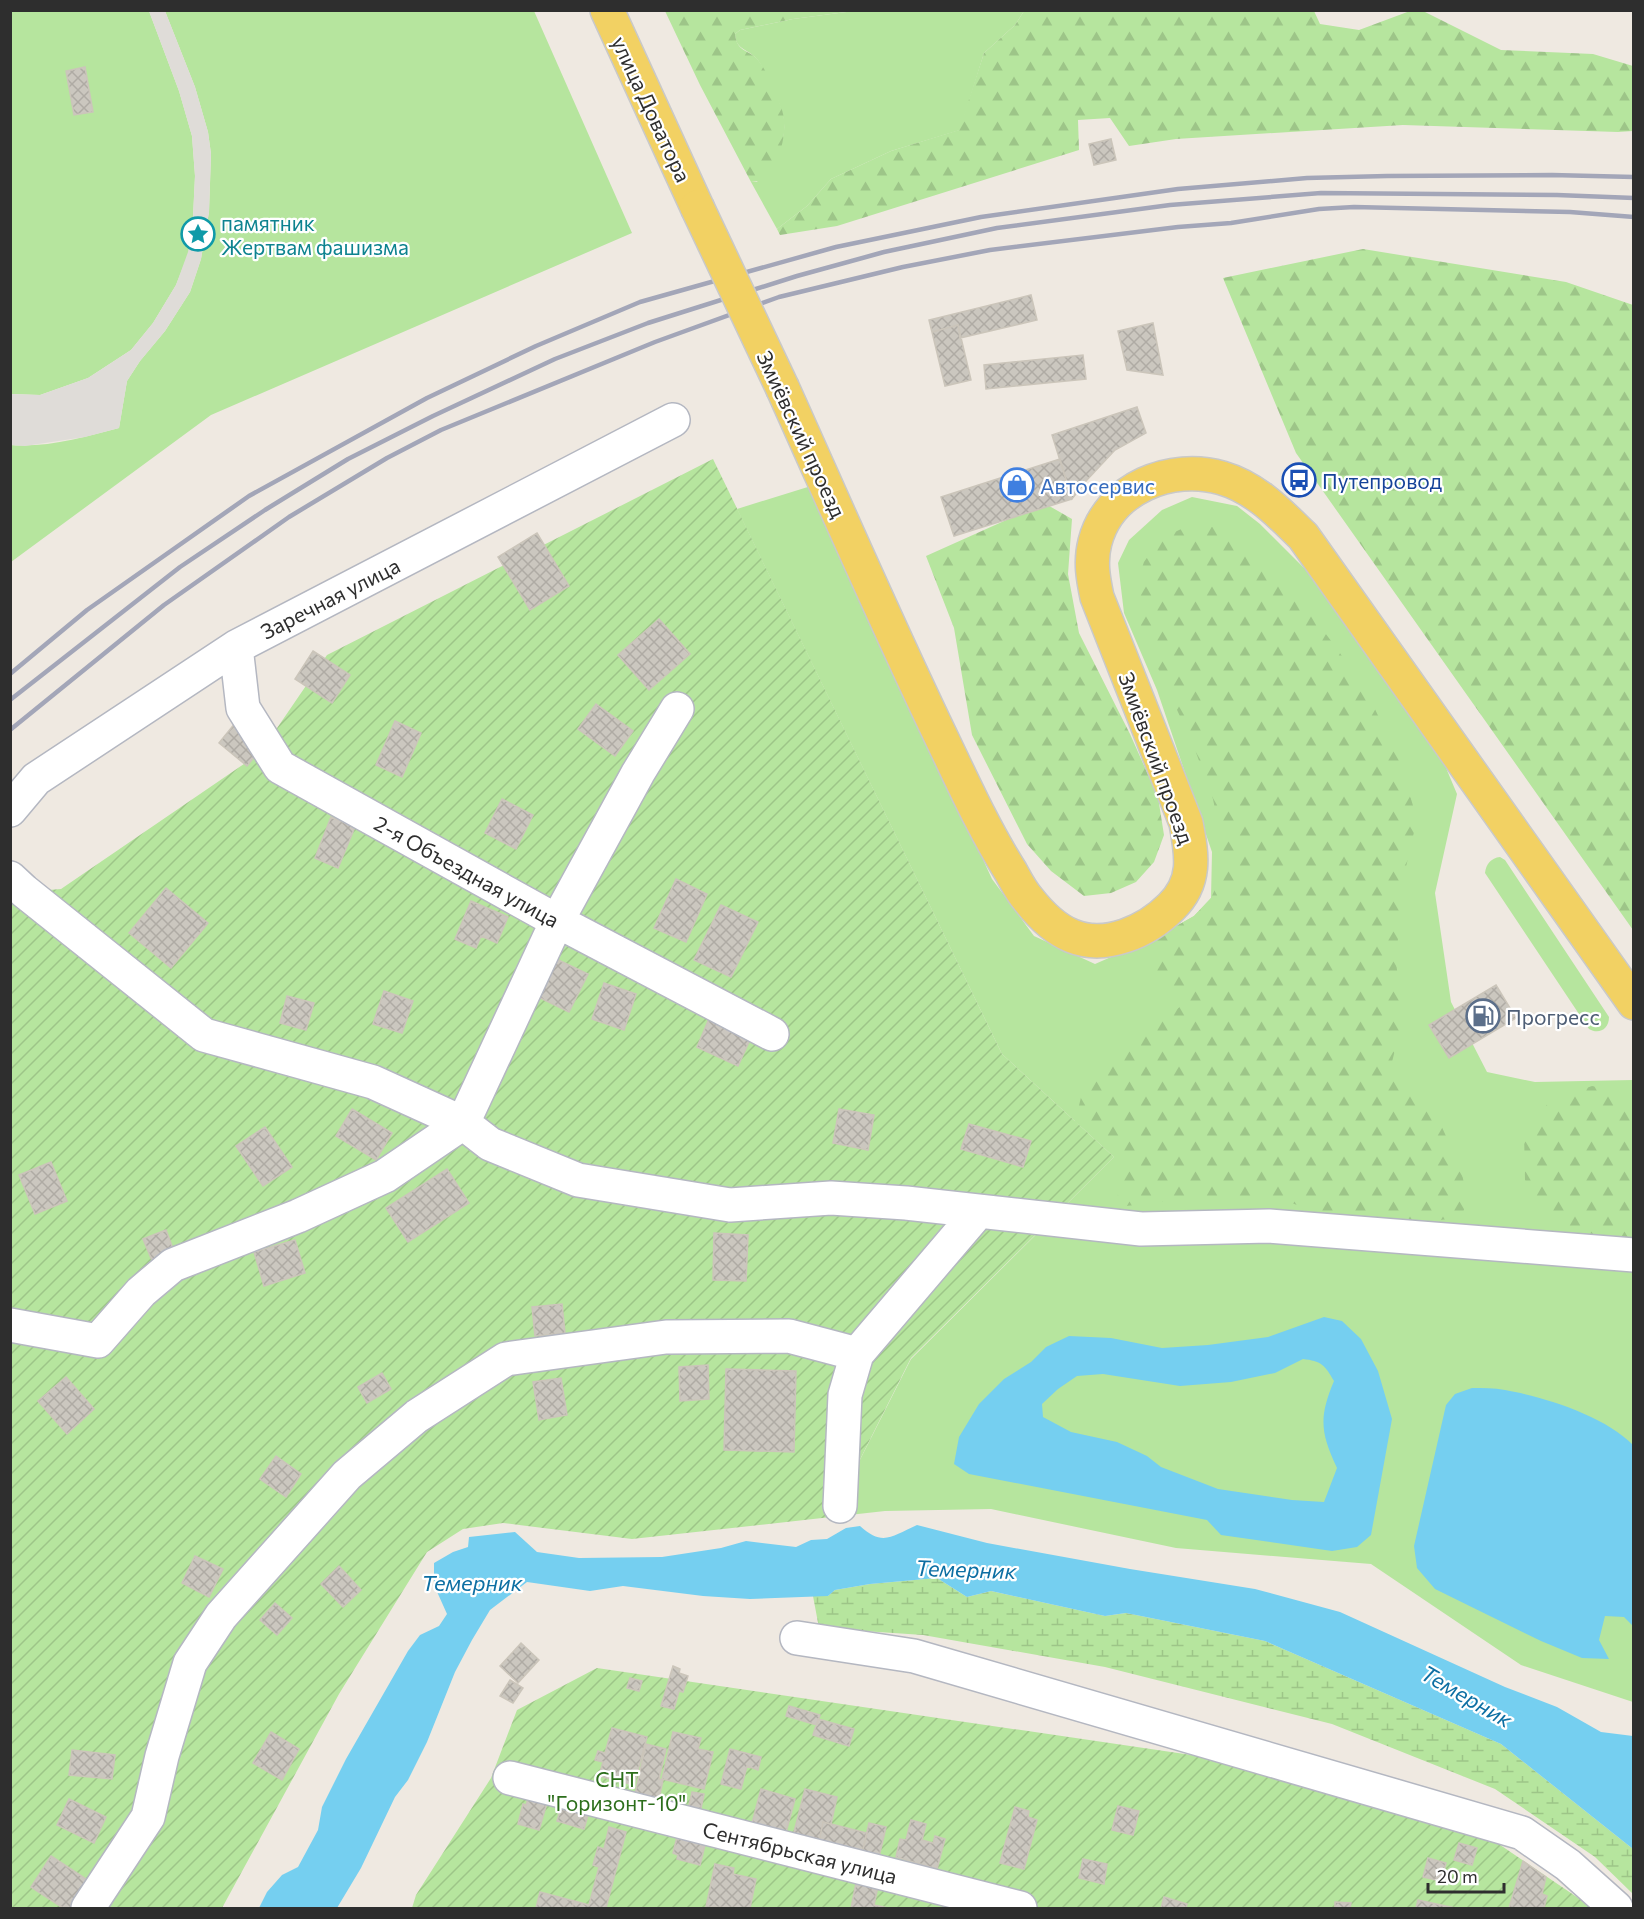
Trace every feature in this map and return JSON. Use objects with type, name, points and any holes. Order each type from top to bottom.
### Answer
[{"type":"main road","name":"улица Доватора","points":[[607,10],[697,207]]},
{"type":"main road","name":"Змиёвский проезд","points":[[697,207],[783,389],[926,706],[979,814],[1027,898],[1048,921],[1072,936],[1095,942],[1119,938],[1160,918],[1179,900],[1188,879],[1192,855],[1186,823],[1097,597],[1091,569],[1094,543],[1102,522],[1114,506],[1135,489],[1154,479],[1174,473],[1199,474],[1223,478],[1259,495],[1303,536],[1634,1003]]},
{"type":"street","name":"Заречная улица","points":[[10,810],[36,779],[236,647],[673,420]]},
{"type":"street","name":"2-я Объездная улица","points":[[236,647],[243,708],[280,767],[557,921],[772,1034]]},
{"type":"street","points":[[10,1325],[98,1341],[141,1292],[173,1265],[298,1216],[385,1176],[463,1124],[557,921],[638,773],[677,709]]},
{"type":"street","points":[[10,878],[204,1035],[373,1082],[463,1124],[490,1144],[578,1180],[730,1205],[831,1198],[906,1203],[1142,1229],[1269,1226],[1634,1255]]},
{"type":"street","points":[[840,1506],[844,1395],[857,1354],[978,1212]]},
{"type":"street","points":[[88,1908],[148,1817],[162,1756],[190,1663],[221,1616],[346,1475],[417,1416],[506,1359],[666,1337],[789,1336],[857,1354]]},
{"type":"street","points":[[797,1638],[914,1656],[1522,1833],[1568,1865],[1616,1908]]},
{"type":"street","name":"Сентябрьская улица","points":[[510,1778],[1018,1908]]},
{"type":"green space","points":[[11,11],[149,11],[179,91],[192,136],[195,176],[193,217],[189,252],[176,285],[153,323],[131,350],[88,378],[40,395],[11,394]]},
{"type":"green space","points":[[165,11],[534,11],[632,233],[211,415],[11,562],[10,445],[52,443],[119,428],[127,381],[165,331],[190,292],[201,259],[209,212],[211,154],[208,132],[195,87]]},
{"type":"green space","points":[[665,11],[854,11],[793,19],[740,30],[735,34],[738,45],[755,57],[761,65],[774,88],[783,113],[785,125],[783,142],[775,168],[768,180],[751,182],[700,85]]},
{"type":"green space","points":[[854,11],[1024,11],[1015,25],[984,53],[960,130],[891,151],[831,179],[807,206],[777,229],[751,182],[757,182],[781,145],[784,134],[782,112],[759,62],[737,43],[735,34],[740,30],[793,19]]},
{"type":"green space","points":[[1024,11],[1314,11],[1320,24],[1359,30],[1410,11],[1423,11],[1501,50],[1593,54],[1633,66],[1633,131],[1403,125],[1176,139],[1129,146],[1110,118],[1078,120],[1079,150],[837,226],[780,235],[777,229],[807,206],[831,179],[891,151],[959,130],[984,53],[1015,25]]},
{"type":"green space","points":[[1363,249],[1566,282],[1633,305],[1633,930],[1296,453],[1223,278]]},
{"type":"green space","points":[[713,459],[1002,1054],[1114,1157],[911,1358],[831,1517],[632,1539],[503,1523],[463,1529],[427,1552],[339,1694],[222,1908],[11,1908],[11,893],[61,889],[260,753],[327,655]]},
{"type":"green space","points":[[811,486],[992,879],[1034,936],[1095,964],[1157,937],[1194,916],[1211,898],[1212,852],[1157,690],[1124,613],[1118,563],[1129,540],[1162,510],[1192,497],[1237,506],[1260,524],[1309,573],[1441,756],[1457,794],[1435,893],[1451,1002],[1487,1072],[1535,1082],[1633,1080],[1633,1702],[1521,1665],[1371,1564],[1176,1548],[991,1509],[885,1511],[831,1517],[911,1359],[1114,1157],[1002,1054],[737,509]]},
{"type":"green space","points":[[1044,503],[1072,519],[1068,574],[1079,633],[1130,734],[1158,797],[1164,835],[1154,862],[1136,882],[1111,893],[1084,896],[1051,871],[1027,844],[972,735],[954,628],[926,556]]},
{"type":"green space","points":[[1194,523],[1222,529],[1300,600],[1338,650],[1371,701],[1399,759],[1417,819],[1403,880],[1396,962],[1403,1018],[1391,1066],[1399,1084],[1440,1123],[1461,1169],[1467,1198],[1462,1217],[1411,1224],[1329,1217],[1273,1196],[1215,1196],[1117,1207],[1121,1154],[1075,1122],[1084,1085],[1182,1005],[1149,967],[1157,937],[1194,916],[1211,898],[1223,872],[1221,839],[1213,799],[1194,747],[1135,618],[1135,588],[1144,562],[1160,539]]},
{"type":"green space","points":[[1500,857],[1505,860],[1609,1017],[1603,1030],[1589,1029],[1485,873],[1490,862]]},
{"type":"green space","points":[[1592,1086],[1625,1092],[1633,1096],[1633,1240],[1624,1241],[1551,1225],[1525,1180],[1524,1132],[1550,1101]]},
{"type":"green space","points":[[937,1578],[967,1597],[991,1591],[1105,1616],[1126,1613],[1265,1641],[1501,1744],[1633,1849],[1633,1894],[1595,1857],[1495,1789],[1332,1724],[1105,1667],[923,1635],[819,1628],[813,1596],[828,1596],[835,1590],[870,1584]]},
{"type":"green space","name":"СНТ \"Горизонт-10\"","points":[[597,1668],[1246,1763],[1484,1834],[1593,1908],[412,1908],[416,1895],[491,1778],[517,1710]]},
{"type":"shaded area","name":"памятник Жертвам фашизма","points":[[149,11],[165,11],[195,87],[208,132],[211,154],[209,212],[201,259],[190,292],[165,331],[127,381],[119,428],[85,437],[25,446],[11,445],[11,394],[40,395],[88,378],[131,350],[153,323],[176,285],[188,252],[195,176],[192,136],[179,91]]},
{"type":"water","points":[[1324,1317],[1342,1321],[1361,1339],[1378,1371],[1392,1419],[1371,1535],[1357,1547],[1332,1551],[1221,1535],[1207,1520],[969,1474],[954,1464],[959,1437],[979,1404],[1004,1379],[1031,1362],[1046,1347],[1069,1336],[1111,1338],[1162,1348],[1268,1337]],"holes":[[[1303,1359],[1322,1365],[1334,1381],[1326,1405],[1324,1424],[1327,1444],[1337,1468],[1324,1502],[1292,1500],[1218,1489],[1161,1467],[1147,1456],[1117,1442],[1071,1432],[1043,1417],[1042,1404],[1077,1376],[1103,1374],[1180,1386],[1231,1382],[1275,1373]]]},
{"type":"water","points":[[1472,1388],[1505,1390],[1538,1397],[1574,1409],[1607,1425],[1633,1445],[1633,1626],[1624,1617],[1605,1616],[1599,1640],[1609,1659],[1582,1658],[1541,1641],[1435,1589],[1417,1568],[1414,1546],[1446,1405],[1455,1394]]},
{"type":"water","name":"Темерник","points":[[917,1525],[987,1543],[1255,1589],[1340,1612],[1505,1687],[1557,1707],[1601,1732],[1633,1736],[1633,1849],[1501,1744],[1265,1641],[1126,1613],[1105,1616],[991,1591],[967,1597],[937,1578],[870,1584],[835,1590],[828,1596],[750,1599],[703,1596],[623,1586],[590,1591],[527,1582],[490,1610],[472,1640],[455,1672],[427,1742],[408,1780],[395,1797],[361,1868],[337,1908],[259,1908],[267,1892],[282,1875],[298,1867],[318,1830],[322,1807],[346,1759],[408,1651],[420,1635],[439,1626],[447,1614],[434,1585],[434,1563],[453,1552],[468,1547],[469,1537],[515,1532],[537,1552],[579,1558],[662,1557],[721,1548],[746,1541],[796,1547],[811,1540],[827,1539],[846,1528],[860,1526],[875,1536],[888,1538]]},
{"type":"building","points":[[85,67],[93,112],[74,115],[66,71]]},
{"type":"building","points":[[1111,139],[1116,160],[1094,165],[1089,144]]},
{"type":"building","points":[[1031,295],[1037,320],[960,338],[958,325],[932,332],[929,320]]},
{"type":"building","points":[[1153,323],[1163,375],[1127,370],[1118,331]]},
{"type":"building","points":[[958,325],[971,380],[945,386],[932,332]]},
{"type":"building","points":[[1083,355],[1086,379],[986,389],[984,365]]},
{"type":"building","points":[[1137,407],[1146,433],[1115,450],[1072,499],[1052,435]]},
{"type":"building","points":[[1060,459],[1072,499],[954,536],[941,497]]},
{"type":"building","points":[[537,533],[569,586],[530,610],[498,557]]},
{"type":"building","points":[[659,619],[690,654],[649,690],[618,655]]},
{"type":"building","points":[[313,651],[350,675],[332,703],[295,679]]},
{"type":"building","points":[[596,704],[633,731],[615,756],[578,729]]},
{"type":"building","points":[[395,721],[421,733],[402,777],[376,765]]},
{"type":"building","points":[[236,722],[264,745],[247,766],[219,743]]},
{"type":"building","points":[[502,799],[533,815],[516,849],[485,833]]},
{"type":"building","points":[[331,817],[355,827],[338,868],[315,858]]},
{"type":"building","points":[[676,879],[707,894],[686,942],[654,928]]},
{"type":"building","points":[[166,888],[208,923],[171,968],[129,933]]},
{"type":"building","points":[[471,901],[508,917],[497,943],[481,936],[476,948],[455,939]]},
{"type":"building","points":[[721,905],[758,922],[731,977],[694,960]]},
{"type":"building","points":[[550,956],[588,974],[569,1012],[532,994]]},
{"type":"building","points":[[604,983],[636,994],[624,1030],[592,1019]]},
{"type":"building","points":[[1496,985],[1516,1018],[1449,1058],[1429,1025]]},
{"type":"building","points":[[384,991],[413,1001],[402,1033],[373,1024]]},
{"type":"building","points":[[287,996],[314,1003],[306,1030],[280,1023]]},
{"type":"building","points":[[711,1014],[753,1033],[738,1066],[697,1047]]},
{"type":"building","points":[[352,1109],[392,1133],[376,1160],[336,1136]]},
{"type":"building","points":[[839,1109],[874,1115],[868,1150],[833,1143]]},
{"type":"building","points":[[969,1124],[1031,1141],[1023,1167],[961,1149]]},
{"type":"building","points":[[265,1127],[292,1167],[263,1186],[236,1146]]},
{"type":"building","points":[[51,1162],[67,1201],[35,1214],[19,1175]]},
{"type":"building","points":[[447,1169],[469,1203],[408,1242],[386,1208]]},
{"type":"building","points":[[166,1230],[175,1254],[153,1263],[143,1239]]},
{"type":"building","points":[[714,1233],[748,1235],[746,1281],[713,1280]]},
{"type":"building","points":[[295,1240],[305,1273],[264,1286],[254,1252]]},
{"type":"building","points":[[562,1304],[565,1333],[535,1336],[532,1307]]},
{"type":"building","points":[[708,1365],[709,1399],[680,1401],[679,1367]]},
{"type":"building","points":[[726,1369],[796,1371],[794,1452],[724,1450]]},
{"type":"building","points":[[382,1373],[391,1389],[367,1403],[358,1387]]},
{"type":"building","points":[[66,1377],[94,1409],[67,1434],[38,1401]]},
{"type":"building","points":[[561,1378],[567,1415],[539,1420],[533,1382]]},
{"type":"building","points":[[276,1456],[301,1474],[286,1497],[260,1479]]},
{"type":"building","points":[[195,1556],[223,1569],[209,1597],[182,1583]]},
{"type":"building","points":[[339,1566],[361,1590],[343,1607],[321,1584]]},
{"type":"building","points":[[275,1603],[292,1618],[277,1635],[260,1620]]},
{"type":"building","points":[[521,1643],[539,1660],[518,1683],[500,1666]]},
{"type":"building","points":[[673,1666],[680,1669],[679,1673],[688,1676],[683,1692],[679,1691],[674,1709],[661,1706]]},
{"type":"building","points":[[630,1678],[642,1681],[639,1691],[627,1688]]},
{"type":"building","points":[[510,1680],[523,1688],[513,1703],[500,1696]]},
{"type":"building","points":[[789,1706],[820,1715],[817,1725],[786,1716]]},
{"type":"building","points":[[818,1719],[854,1729],[849,1746],[813,1735]]},
{"type":"building","points":[[612,1728],[647,1737],[634,1785],[599,1776],[603,1762],[595,1760],[598,1751],[605,1753]]},
{"type":"building","points":[[271,1732],[299,1749],[282,1780],[253,1763]]},
{"type":"building","points":[[673,1732],[701,1738],[698,1749],[713,1752],[704,1789],[662,1779]]},
{"type":"building","points":[[646,1744],[666,1749],[659,1779],[663,1780],[657,1808],[633,1803]]},
{"type":"building","points":[[730,1749],[761,1757],[758,1770],[747,1766],[741,1789],[721,1784]]},
{"type":"building","points":[[72,1750],[115,1755],[112,1779],[69,1775]]},
{"type":"building","points":[[761,1789],[795,1799],[785,1836],[751,1827]]},
{"type":"building","points":[[805,1789],[837,1797],[831,1824],[823,1822],[819,1842],[793,1836]]},
{"type":"building","points":[[531,1790],[549,1796],[539,1830],[518,1824],[523,1804],[526,1805]]},
{"type":"building","points":[[692,1792],[704,1794],[700,1813],[688,1810]]},
{"type":"building","points":[[69,1799],[106,1817],[94,1843],[57,1825]]},
{"type":"building","points":[[563,1800],[590,1808],[584,1829],[557,1821]]},
{"type":"building","points":[[1118,1806],[1139,1811],[1133,1835],[1112,1830]]},
{"type":"building","points":[[1015,1807],[1029,1811],[1028,1817],[1037,1820],[1024,1869],[1000,1863]]},
{"type":"building","points":[[911,1820],[926,1824],[922,1840],[933,1843],[935,1836],[945,1839],[937,1869],[896,1857],[900,1839],[906,1840]]},
{"type":"building","points":[[823,1822],[867,1833],[862,1853],[819,1842]]},
{"type":"building","points":[[869,1823],[886,1827],[879,1857],[862,1853]]},
{"type":"building","points":[[609,1827],[626,1832],[606,1908],[572,1908],[574,1901],[589,1905],[599,1867],[593,1865],[598,1847],[604,1849]]},
{"type":"building","points":[[678,1833],[706,1841],[700,1865],[677,1859],[678,1855],[673,1853]]},
{"type":"building","points":[[1459,1843],[1477,1848],[1472,1865],[1454,1860]]},
{"type":"building","points":[[51,1856],[89,1881],[70,1908],[63,1908],[31,1887]]},
{"type":"building","points":[[1428,1858],[1446,1863],[1441,1881],[1423,1877]]},
{"type":"building","points":[[1083,1859],[1107,1864],[1104,1884],[1079,1878]]},
{"type":"building","points":[[1523,1861],[1546,1877],[1542,1894],[1547,1896],[1544,1908],[1509,1908]]},
{"type":"building","points":[[715,1864],[734,1868],[733,1874],[756,1879],[750,1908],[706,1907]]},
{"type":"building","points":[[857,1878],[879,1882],[874,1905],[888,1908],[851,1908]]},
{"type":"building","points":[[540,1892],[574,1901],[572,1908],[536,1908]]},
{"type":"building","points":[[1164,1897],[1187,1904],[1186,1908],[1161,1908]]},
{"type":"building","points":[[1418,1900],[1455,1908],[1416,1908]]},
{"type":"building","points":[[1335,1902],[1351,1903],[1350,1908],[1335,1908]]},
{"type":"railway","points":[[10,674],[87,610],[249,496],[427,398],[536,346],[640,302],[836,247],[981,217],[1178,189],[1307,178],[1552,175],[1634,177]]},
{"type":"railway","points":[[10,700],[180,567],[265,510],[348,459],[555,359],[648,323],[797,276],[884,252],[997,228],[1170,205],[1321,193],[1634,198]]},
{"type":"railway","points":[[10,730],[164,605],[289,517],[387,458],[441,430],[655,342],[779,297],[903,267],[990,250],[1178,227],[1231,223],[1319,209],[1354,207],[1570,212],[1634,217]]},
{"type":"place","name":"памятник Жертвам фашизма","points":[[198,234]]},
{"type":"place","name":"Путепровод","points":[[1299,480]]},
{"type":"place","name":"Автосервис","points":[[1017,485]]},
{"type":"place","name":"Прогресс","points":[[1483,1016]]}]
